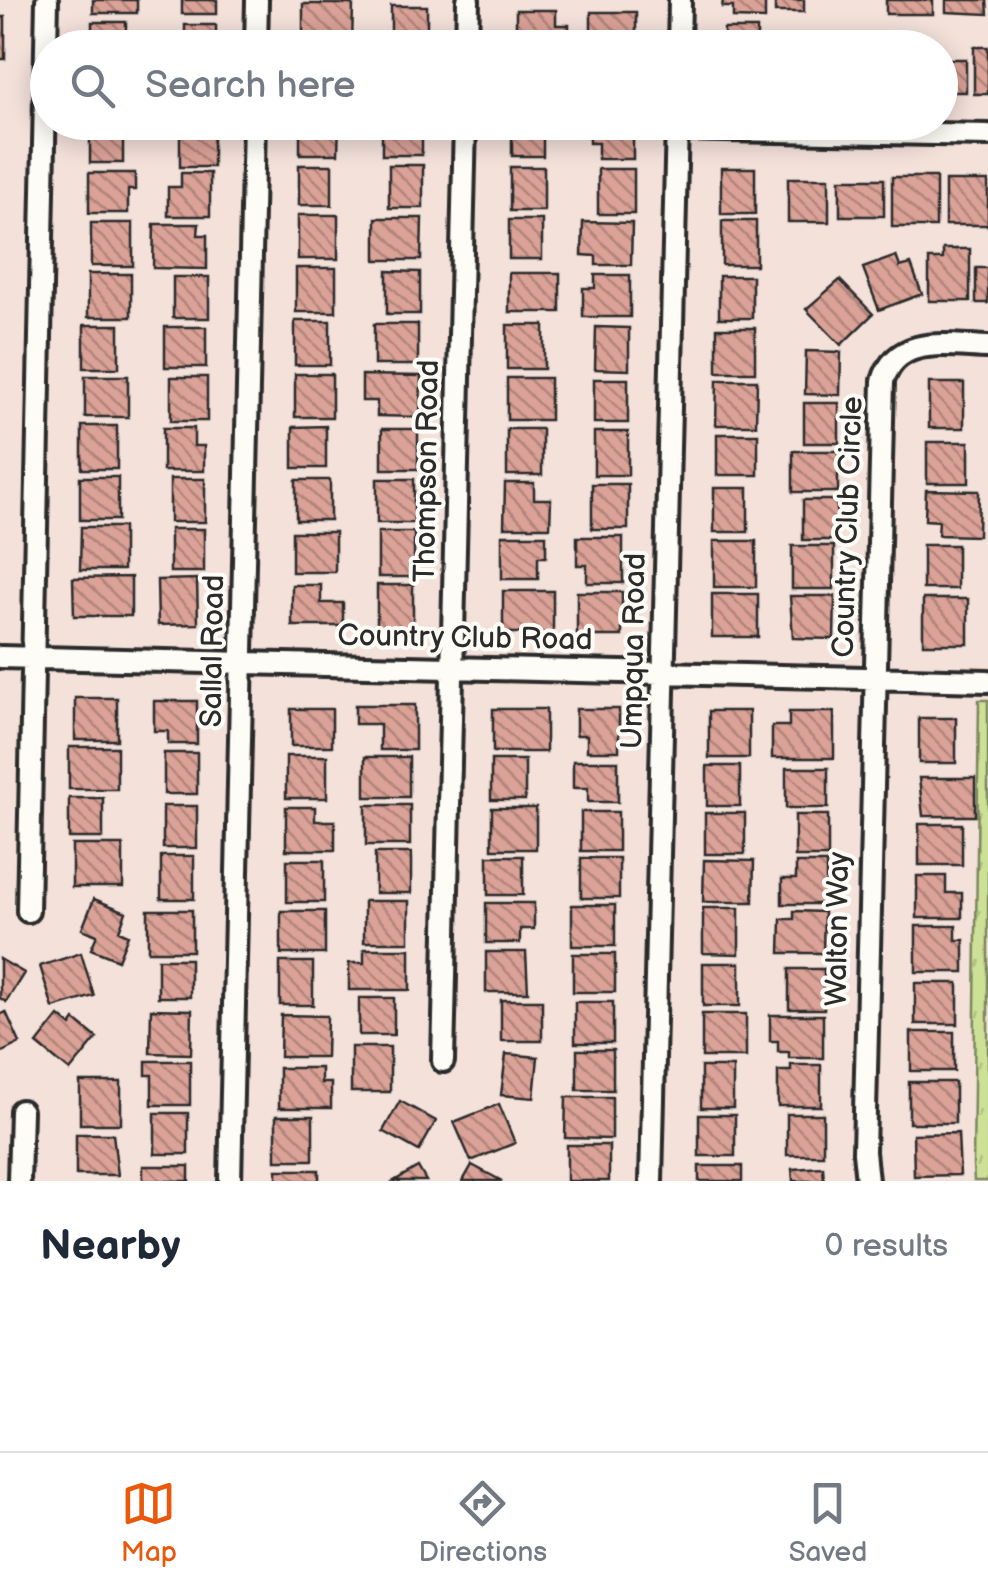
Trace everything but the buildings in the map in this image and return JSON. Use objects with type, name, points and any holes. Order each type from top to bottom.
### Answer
[{"type":"street","points":[[46,30],[47,0]]},
{"type":"street","points":[[256,30],[257,0]]},
{"type":"street","points":[[467,30],[468,0]]},
{"type":"street","points":[[679,30],[680,0]]},
{"type":"street","points":[[958,134],[988,135]]},
{"type":"street","points":[[28,911],[30,657],[43,140]]},
{"type":"street","name":"Sallal Road","points":[[230,1181],[254,140]]},
{"type":"street","name":"Thompson Road","points":[[444,1060],[466,140]]},
{"type":"street","name":"Umpqua Road","points":[[651,1181],[677,140]]},
{"type":"street","name":"Country Club Circle","points":[[874,678],[881,394],[886,371],[892,361],[914,347],[988,347]]},
{"type":"street","name":"Country Club Road","points":[[0,657],[988,680]]},
{"type":"street","name":"Walton Way","points":[[868,1181],[864,1152],[874,678]]},
{"type":"street","points":[[20,1181],[21,1111]]},
{"type":"green space","points":[[979,700],[988,700],[988,1181],[974,1181],[973,1165]]}]
